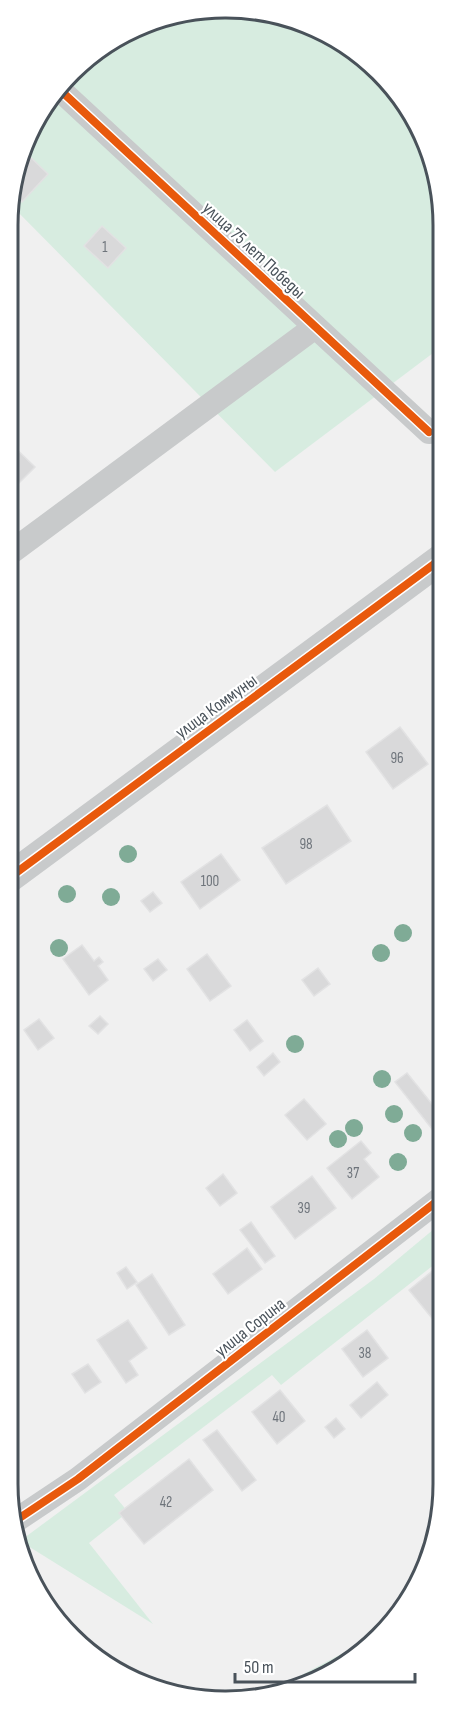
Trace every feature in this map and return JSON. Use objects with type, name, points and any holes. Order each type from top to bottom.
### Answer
[{"type":"street","name":"улица 75 лет Победы","points":[[65,94],[315,327],[433,431]]},
{"type":"street","points":[[18,547],[315,327]]},
{"type":"street","name":"улица Коммуны","points":[[18,871],[433,565]]},
{"type":"street","name":"улица Сорина","points":[[21,1517],[78,1479],[433,1204]]},
{"type":"green space","points":[[212,18],[253,20],[292,29],[317,39],[362,69],[390,99],[412,134],[426,172],[433,226],[433,353],[275,472],[19,213],[22,185],[39,134],[69,89],[110,53],[134,39],[172,25]]},
{"type":"green space","points":[[433,1230],[433,1266],[281,1385],[272,1375],[114,1495],[128,1512],[89,1543],[153,1624],[28,1546],[25,1537],[374,1279]]},
{"type":"green space","points":[[351,1649],[317,1670],[293,1680]]},
{"type":"building","points":[[30,157],[48,174],[22,202],[20,200],[22,185]]},
{"type":"building","points":[[102,226],[126,248],[108,268],[84,246]]},
{"type":"building","points":[[18,451],[35,467],[18,482]]},
{"type":"building","points":[[400,727],[428,764],[393,789],[366,752]]},
{"type":"building","points":[[327,805],[351,841],[286,884],[262,848]]},
{"type":"building","points":[[221,854],[240,880],[200,909],[181,882]]},
{"type":"building","points":[[153,892],[162,903],[150,912],[141,901]]},
{"type":"building","points":[[82,945],[94,961],[99,957],[103,962],[98,966],[108,980],[89,995],[63,959]]},
{"type":"building","points":[[207,954],[231,986],[210,1001],[187,969]]},
{"type":"building","points":[[158,959],[167,970],[153,981],[144,969]]},
{"type":"building","points":[[318,968],[330,984],[314,996],[302,980]]},
{"type":"building","points":[[100,1016],[108,1024],[98,1034],[89,1026]]},
{"type":"building","points":[[39,1019],[54,1038],[38,1050],[24,1030]]},
{"type":"building","points":[[247,1020],[263,1041],[250,1051],[234,1030]]},
{"type":"building","points":[[273,1053],[280,1062],[264,1076],[257,1067]]},
{"type":"building","points":[[407,1073],[433,1105],[433,1130],[395,1082]]},
{"type":"building","points":[[304,1099],[326,1124],[307,1140],[285,1115]]},
{"type":"building","points":[[361,1141],[371,1153],[364,1159],[379,1177],[352,1199],[327,1168]]},
{"type":"building","points":[[223,1174],[237,1193],[220,1206],[206,1188]]},
{"type":"building","points":[[312,1176],[336,1208],[295,1239],[271,1207]]},
{"type":"building","points":[[251,1222],[275,1256],[265,1263],[240,1230]]},
{"type":"building","points":[[247,1248],[262,1269],[228,1294],[213,1274]]},
{"type":"building","points":[[126,1267],[137,1282],[127,1289],[117,1273]]},
{"type":"building","points":[[433,1270],[433,1319],[409,1290]]},
{"type":"building","points":[[152,1274],[185,1325],[169,1335],[136,1285]]},
{"type":"building","points":[[128,1320],[147,1348],[129,1361],[138,1375],[126,1383],[97,1340]]},
{"type":"building","points":[[367,1330],[388,1358],[363,1377],[342,1349]]},
{"type":"building","points":[[88,1364],[101,1382],[85,1393],[72,1374]]},
{"type":"building","points":[[377,1382],[388,1395],[361,1418],[350,1405]]},
{"type":"building","points":[[280,1390],[305,1421],[277,1444],[252,1412]]},
{"type":"building","points":[[336,1418],[345,1429],[334,1438],[325,1427]]},
{"type":"building","points":[[217,1430],[256,1480],[242,1491],[203,1440]]},
{"type":"building","points":[[189,1459],[213,1490],[144,1544],[119,1513]]},
{"type":"cycle path","points":[[65,94],[429,432]]},
{"type":"cycle path","points":[[18,871],[433,565]]},
{"type":"cycle path","points":[[21,1517],[78,1479],[433,1204]]}]
